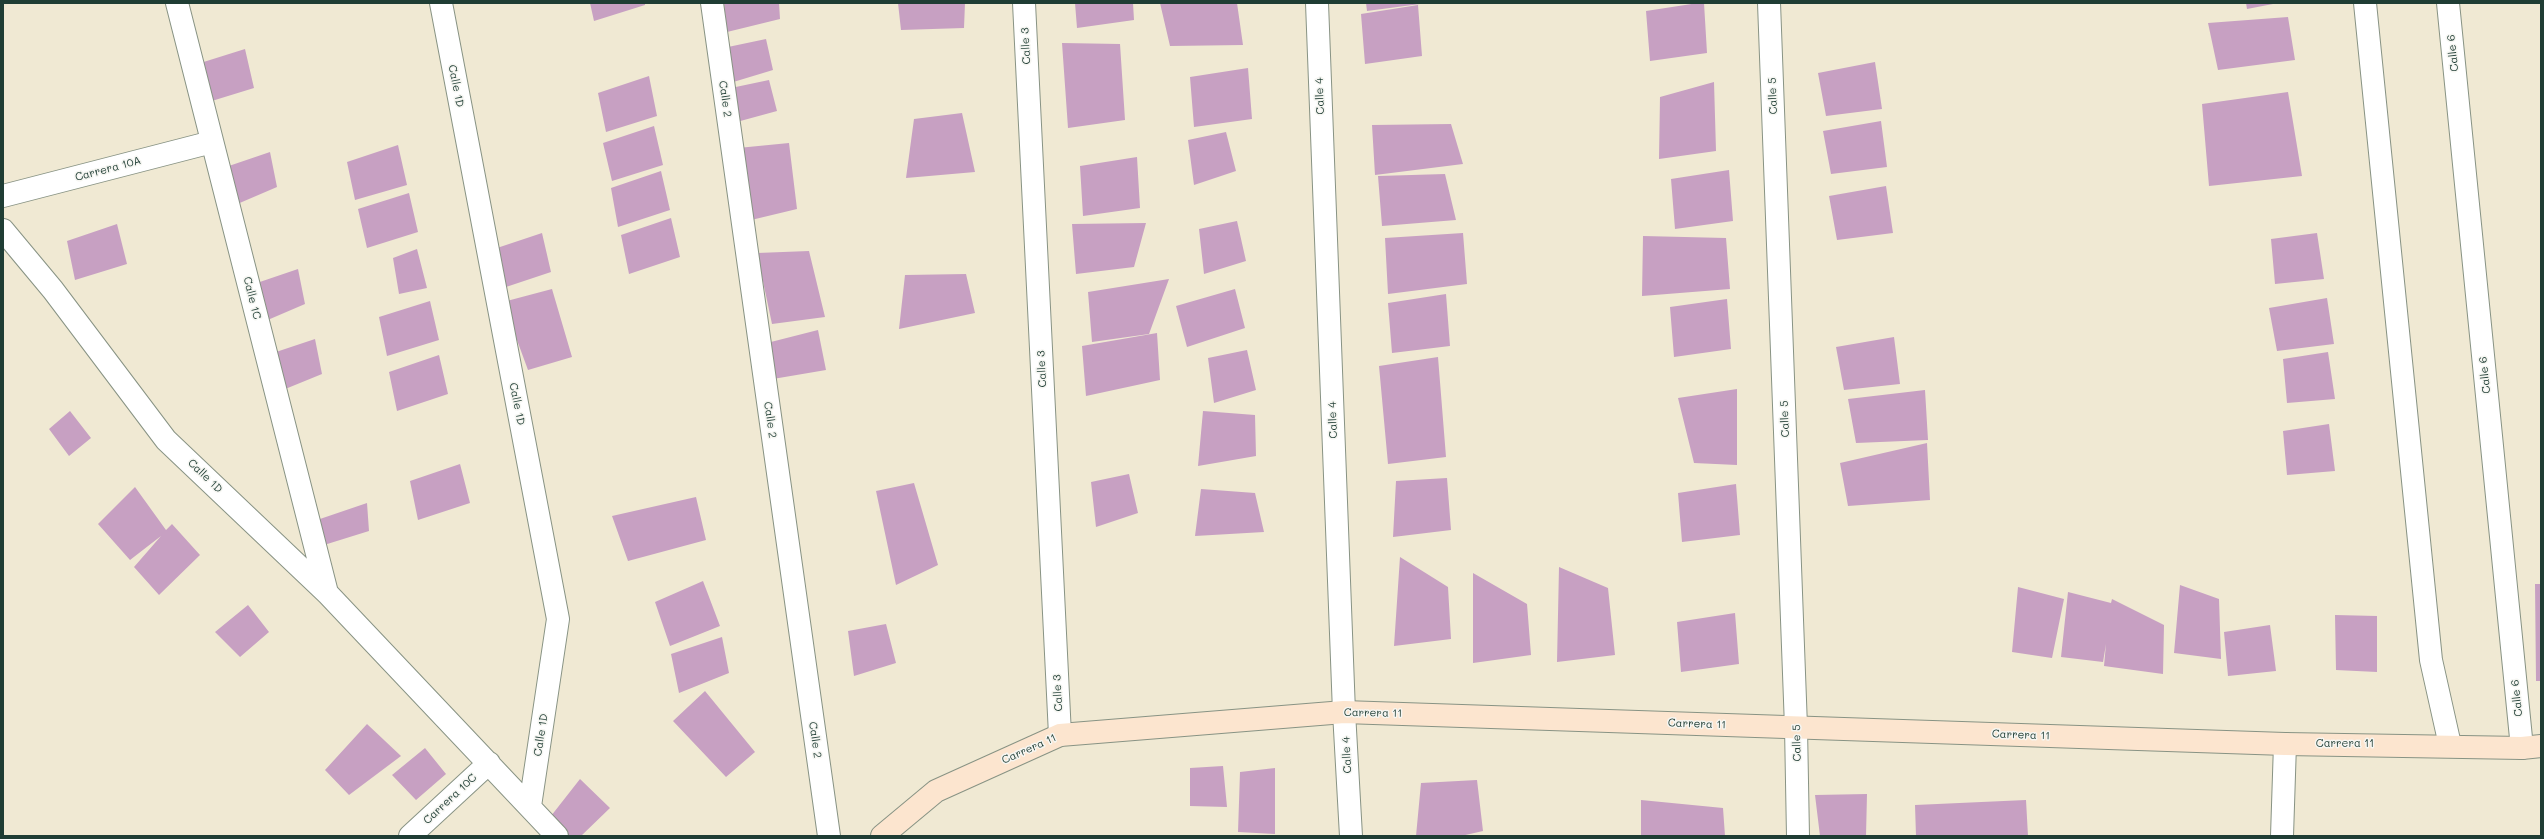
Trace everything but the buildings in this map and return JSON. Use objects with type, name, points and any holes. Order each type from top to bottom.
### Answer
[{"type":"street","name":"Calle 1C","points":[[177,3],[327,593]]},
{"type":"street","name":"Calle 1D","points":[[441,3],[558,620],[530,806]]},
{"type":"street","name":"Calle 2","points":[[712,3],[829,836]]},
{"type":"street","name":"Calle 3","points":[[1024,3],[1060,735]]},
{"type":"street","name":"Calle 4","points":[[1317,3],[1344,712],[1352,836]]},
{"type":"street","name":"Calle 5","points":[[1769,3],[1796,727],[1798,836]]},
{"type":"street","points":[[2365,3],[2431,660],[2450,745]]},
{"type":"street","name":"Calle 6","points":[[2448,3],[2531,747]]},
{"type":"street","name":"Carrera 10A","points":[[3,196],[212,142]]},
{"type":"street","name":"Calle 1D","points":[[3,230],[53,290],[166,440],[327,593],[557,836]]},
{"type":"street","name":"Carrera 11","points":[[882,836],[936,790],[1060,735],[1344,712],[2285,744],[2531,747]]},
{"type":"street","points":[[2282,836],[2285,744]]},
{"type":"street","name":"Carrera 10C","points":[[410,836],[489,763]]}]
